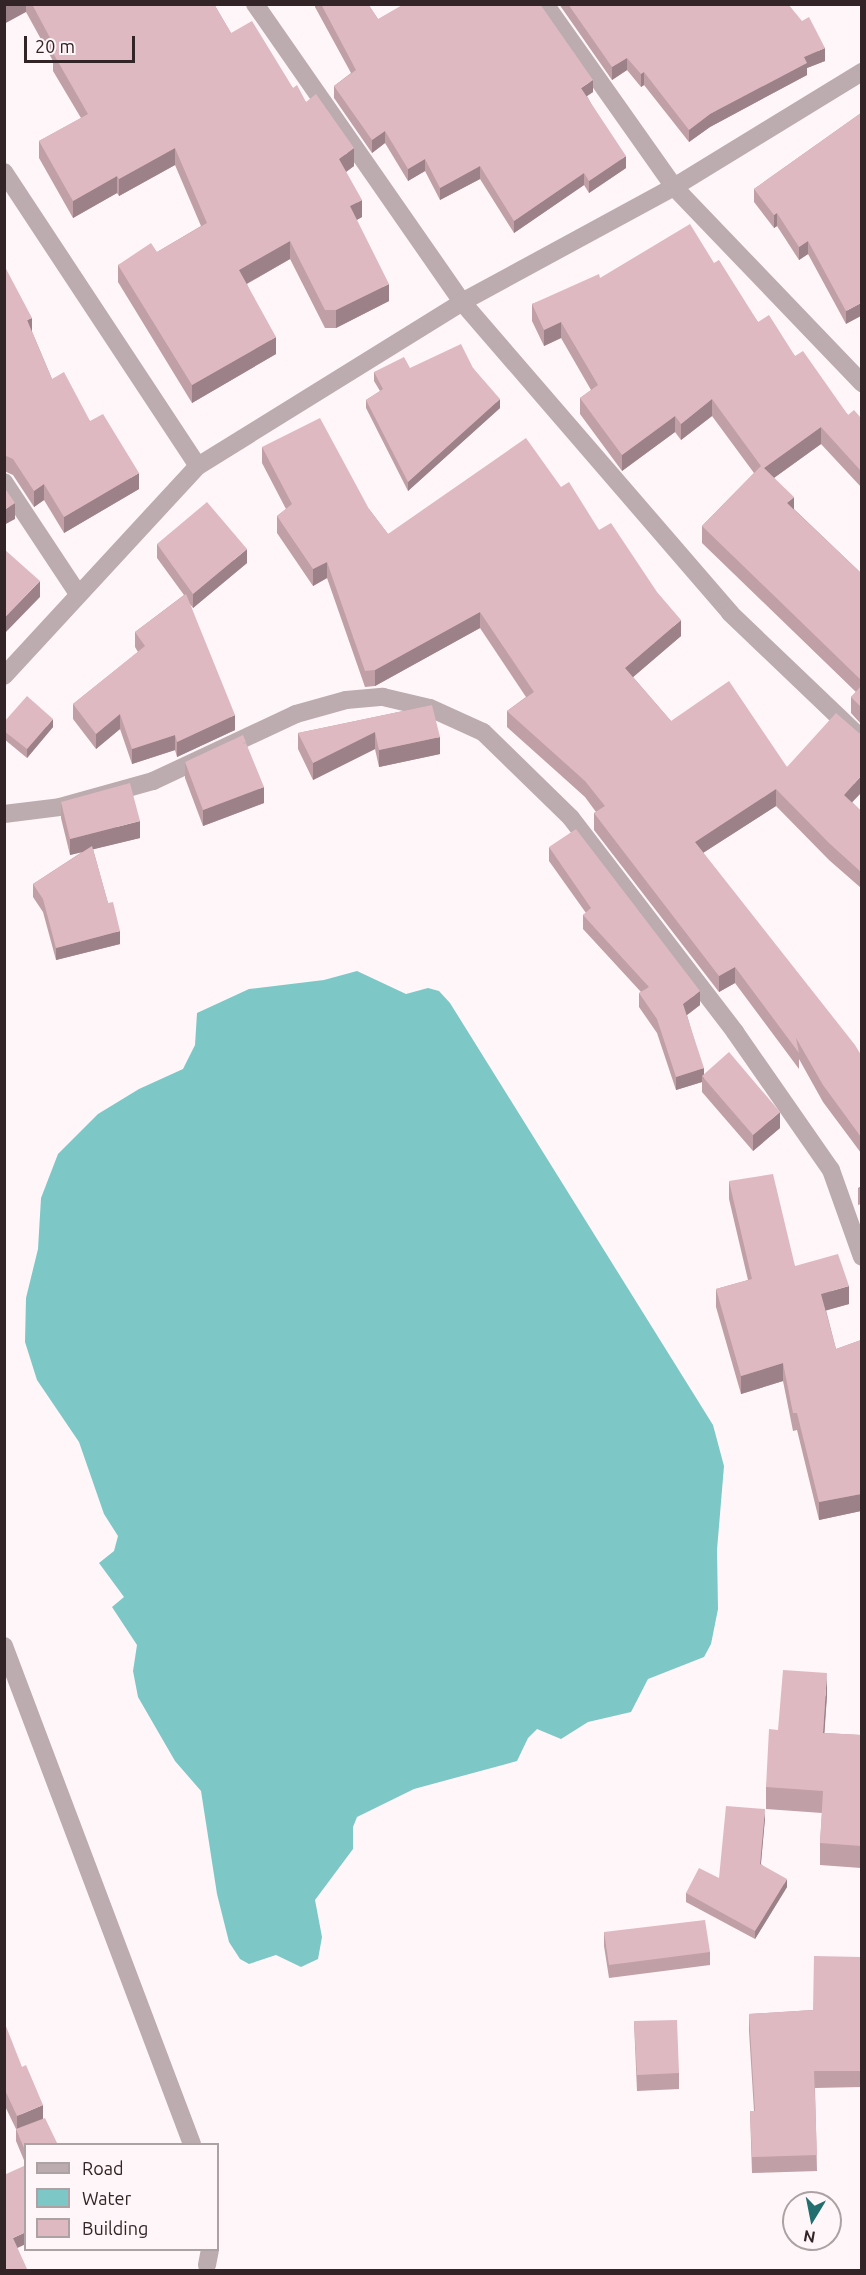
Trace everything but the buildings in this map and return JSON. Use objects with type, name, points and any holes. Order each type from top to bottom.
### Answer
[{"type":"street","points":[[255,4],[462,302],[729,613],[861,738]]},
{"type":"street","points":[[545,4],[674,187],[861,383]]},
{"type":"street","points":[[4,676],[198,466],[462,302],[674,187],[861,72]]},
{"type":"street","points":[[4,172],[198,466]]},
{"type":"street","points":[[4,482],[78,594]]},
{"type":"street","points":[[4,814],[60,807],[153,781],[296,714],[346,700],[383,697],[430,708],[483,732],[571,818],[735,1032],[831,1170],[859,1238],[861,1257]]},
{"type":"street","points":[[4,1646],[191,2143]]},
{"type":"water","points":[[357,971],[406,994],[428,988],[439,991],[450,1003],[713,1425],[724,1466],[717,1550],[718,1609],[711,1644],[704,1657],[648,1679],[631,1712],[588,1722],[561,1739],[537,1729],[528,1738],[517,1761],[414,1789],[357,1817],[353,1827],[353,1849],[315,1900],[322,1937],[318,1959],[301,1967],[276,1955],[249,1964],[240,1959],[229,1942],[217,1894],[201,1791],[175,1761],[138,1697],[133,1671],[137,1645],[112,1607],[124,1597],[99,1563],[114,1551],[118,1536],[104,1514],[79,1442],[37,1380],[25,1342],[26,1298],[38,1249],[41,1198],[58,1154],[98,1114],[139,1089],[183,1069],[195,1045],[197,1013],[249,989],[324,980]]}]
